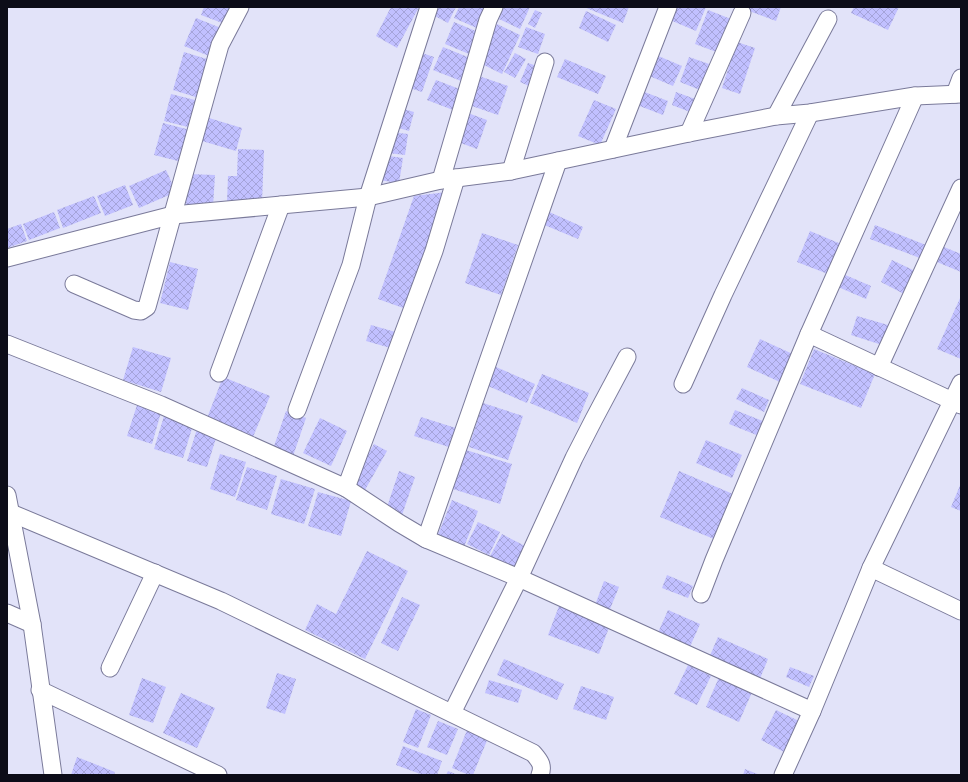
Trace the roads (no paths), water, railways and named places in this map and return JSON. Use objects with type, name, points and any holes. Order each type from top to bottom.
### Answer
[{"type":"street","points":[[74,284],[134,310],[141,311],[147,307],[220,46],[240,7]]},
{"type":"street","points":[[297,410],[351,265],[368,197],[429,7]]},
{"type":"street","points":[[346,488],[434,251],[449,179],[488,20],[494,7]]},
{"type":"street","points":[[613,149],[668,7]]},
{"type":"street","points":[[689,133],[742,13]]},
{"type":"street","points":[[776,116],[828,19]]},
{"type":"street","points":[[511,171],[545,62]]},
{"type":"street","points":[[7,258],[173,215],[368,197],[449,179],[511,171],[776,116],[810,113],[915,96],[958,94],[961,78]]},
{"type":"street","points":[[702,594],[714,560],[809,334],[915,96]]},
{"type":"street","points":[[683,384],[723,295],[810,113]]},
{"type":"street","points":[[426,539],[558,161]]},
{"type":"street","points":[[879,367],[961,188]]},
{"type":"street","points":[[219,373],[281,205]]},
{"type":"street","points":[[809,334],[957,403]]},
{"type":"street","points":[[7,344],[161,405],[346,488],[426,539],[519,578],[812,711]]},
{"type":"street","points":[[452,713],[519,578],[574,458],[627,357]]},
{"type":"street","points":[[783,775],[812,711],[871,568],[957,403],[961,382]]},
{"type":"street","points":[[7,495],[32,624],[53,775]]},
{"type":"street","points":[[10,513],[221,601],[452,713],[532,753],[541,762],[542,771],[540,775]]},
{"type":"street","points":[[871,568],[961,611]]},
{"type":"street","points":[[110,668],[155,573]]},
{"type":"street","points":[[7,613],[32,624]]},
{"type":"street","points":[[40,690],[218,775]]}]
